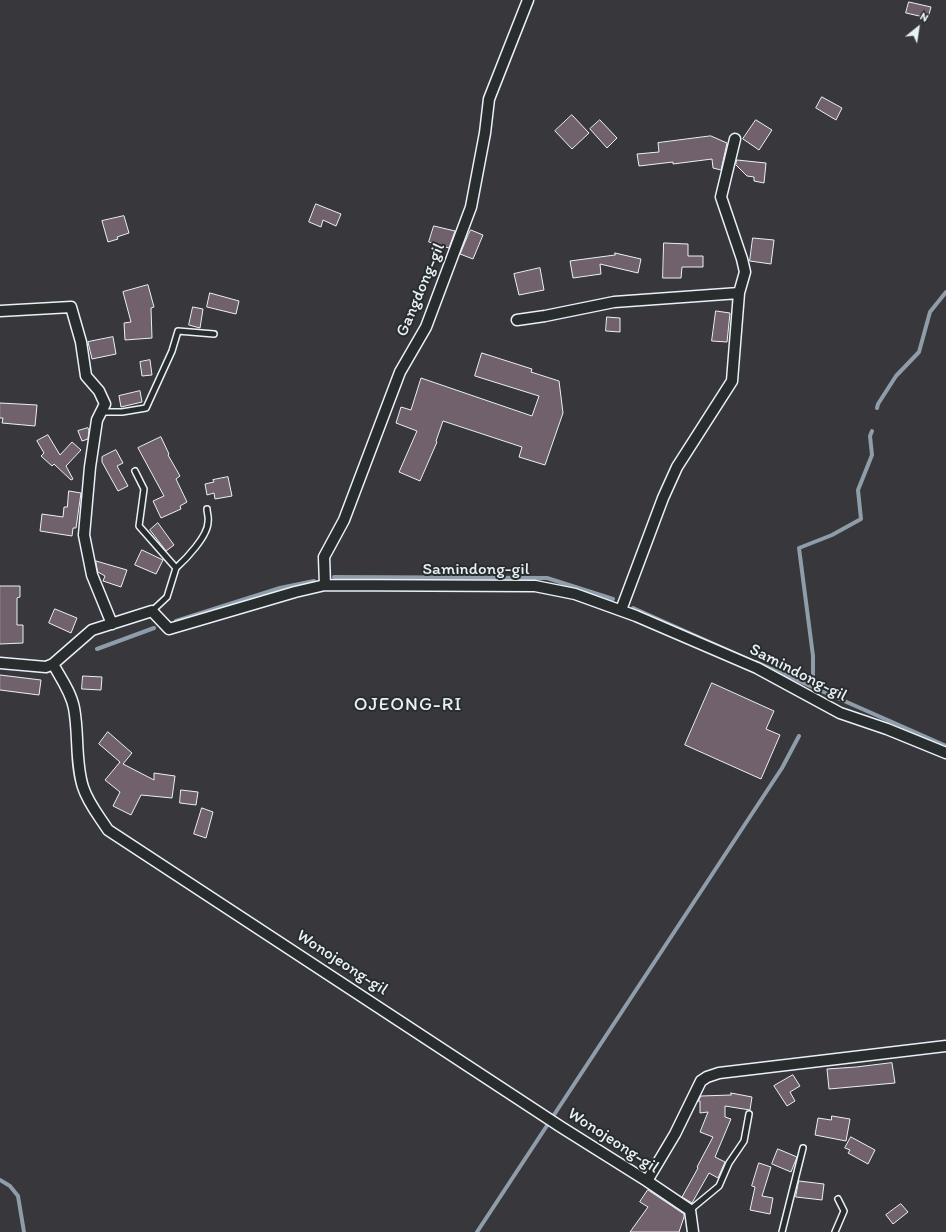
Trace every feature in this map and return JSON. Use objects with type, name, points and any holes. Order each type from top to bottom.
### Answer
[{"type":"street","name":"Gangdong-gil","points":[[325,585],[324,557],[344,520],[400,372],[426,327],[471,207],[485,133],[489,99],[528,0]]},
{"type":"street","points":[[621,610],[663,498],[677,467],[732,381],[739,293],[745,272],[722,197],[735,139]]},
{"type":"street","points":[[517,320],[614,302],[739,293]]},
{"type":"street","points":[[0,311],[71,307],[81,342],[86,376],[99,391],[105,404],[97,420],[90,467],[84,535],[92,575],[112,624]]},
{"type":"street","name":"Samindong-gil","points":[[152,612],[169,629],[295,592],[325,585],[535,586],[575,594],[621,610],[757,668],[840,713],[887,729],[946,753]]},
{"type":"street","points":[[0,662],[46,667],[53,664],[92,630],[152,612]]},
{"type":"street","name":"Wonojeong-gil","points":[[53,664],[69,692],[74,707],[79,764],[83,786],[90,803],[108,830],[690,1210]]},
{"type":"street","points":[[647,1181],[675,1134],[701,1081],[707,1077],[719,1073],[755,1068],[946,1046]]},
{"type":"street","points":[[690,1210],[693,1232]]},
{"type":"lane","points":[[101,412],[122,412],[146,408],[172,351],[178,331],[214,334]]},
{"type":"lane","points":[[135,471],[144,489],[139,526],[176,568]]},
{"type":"lane","points":[[152,612],[167,597],[176,568],[186,558],[202,537],[208,522],[207,509]]},
{"type":"lane","points":[[690,1210],[719,1186],[730,1163],[744,1141],[749,1114]]},
{"type":"lane","points":[[782,1232],[803,1148]]},
{"type":"lane","points":[[835,1232],[844,1211],[838,1199]]},
{"type":"building","points":[[909,2],[931,7],[928,18],[906,13]]},
{"type":"building","points":[[822,97],[842,108],[836,120],[816,108]]},
{"type":"building","points":[[572,115],[589,133],[572,149],[555,131]]},
{"type":"building","points":[[600,120],[617,138],[607,148],[590,129]]},
{"type":"building","points":[[756,120],[772,130],[759,150],[743,139]]},
{"type":"building","points":[[711,136],[727,143],[721,170],[713,168],[712,159],[673,164],[673,162],[639,166],[637,154],[659,152],[658,143]]},
{"type":"building","points":[[737,160],[766,163],[764,183],[754,181],[754,177],[747,176],[736,165]]},
{"type":"building","points":[[316,204],[341,214],[336,226],[323,220],[321,227],[309,222]]},
{"type":"building","points":[[124,216],[129,233],[108,242],[102,221]]},
{"type":"building","points":[[434,226],[455,231],[449,248],[429,242]]},
{"type":"building","points":[[471,230],[483,235],[473,259],[460,254]]},
{"type":"building","points":[[753,238],[774,240],[771,264],[750,261]]},
{"type":"building","points":[[664,243],[688,244],[688,256],[703,256],[703,267],[682,267],[681,278],[663,278]]},
{"type":"building","points":[[615,253],[641,259],[638,273],[600,264],[601,274],[573,278],[570,261],[615,255]]},
{"type":"building","points":[[540,268],[544,290],[519,295],[514,274]]},
{"type":"building","points":[[148,285],[154,307],[151,308],[152,338],[125,340],[124,323],[131,322],[123,292]]},
{"type":"building","points":[[210,293],[239,301],[236,314],[207,307]]},
{"type":"building","points":[[193,307],[203,309],[200,328],[189,325]]},
{"type":"building","points":[[716,311],[730,313],[727,342],[712,341]]},
{"type":"building","points":[[607,317],[620,318],[620,332],[606,331]]},
{"type":"building","points":[[113,337],[116,354],[92,359],[88,342]]},
{"type":"building","points":[[482,353],[532,369],[531,372],[559,381],[563,413],[545,465],[519,457],[522,447],[443,421],[436,441],[437,442],[420,481],[399,472],[417,431],[396,423],[401,407],[411,410],[421,378],[532,416],[539,396],[475,376]]},
{"type":"building","points":[[150,360],[152,375],[142,376],[140,362]]},
{"type":"building","points":[[140,391],[142,402],[121,407],[119,396]]},
{"type":"building","points":[[0,403],[37,405],[35,426],[2,423],[3,418],[0,418]]},
{"type":"building","points":[[88,428],[88,439],[82,441],[78,431]]},
{"type":"building","points":[[48,435],[60,455],[72,442],[81,450],[66,466],[73,479],[71,480],[54,464],[52,466],[41,456],[44,453],[37,441]]},
{"type":"building","points":[[161,437],[169,454],[168,455],[180,476],[176,479],[187,502],[180,506],[181,509],[161,518],[153,501],[164,496],[138,448]]},
{"type":"building","points":[[116,450],[123,463],[117,466],[128,486],[118,491],[102,462],[102,457]]},
{"type":"building","points":[[228,477],[232,496],[215,499],[214,493],[207,495],[205,484],[214,482],[213,480]]},
{"type":"building","points":[[69,491],[81,493],[76,528],[73,528],[72,536],[40,531],[42,514],[63,517],[64,507],[67,507]]},
{"type":"building","points":[[158,523],[174,545],[166,551],[150,530]]},
{"type":"building","points":[[142,550],[163,560],[156,574],[135,565]]},
{"type":"building","points":[[96,561],[127,570],[121,587],[103,581],[105,576],[98,572]]},
{"type":"building","points":[[0,586],[20,586],[20,597],[17,598],[17,625],[23,625],[23,643],[0,644]]},
{"type":"building","points":[[55,609],[77,618],[71,633],[49,623]]},
{"type":"building","points":[[0,675],[41,680],[39,695],[0,690]]},
{"type":"building","points":[[83,676],[102,677],[101,690],[82,689]]},
{"type":"building","points":[[712,683],[774,711],[766,729],[780,735],[761,779],[685,745]]},
{"type":"building","points":[[108,732],[132,753],[123,764],[154,780],[154,773],[175,776],[172,798],[141,795],[131,815],[113,806],[120,792],[105,780],[120,762],[99,744]]},
{"type":"building","points":[[181,790],[198,792],[196,805],[180,803]]},
{"type":"building","points":[[202,808],[213,812],[206,838],[194,834]]},
{"type":"building","points":[[892,1063],[895,1083],[829,1089],[827,1069]]},
{"type":"building","points":[[793,1075],[800,1086],[790,1092],[795,1101],[787,1106],[774,1086]]},
{"type":"building","points":[[731,1093],[752,1097],[750,1110],[725,1106],[725,1117],[731,1119],[715,1157],[725,1162],[718,1178],[709,1173],[692,1203],[682,1197],[713,1137],[700,1132],[708,1112],[700,1113],[700,1101],[698,1101],[701,1096],[731,1095]]},
{"type":"building","points":[[832,1116],[850,1119],[846,1141],[815,1135],[818,1118],[831,1120]]},
{"type":"building","points":[[851,1137],[875,1150],[868,1164],[848,1153],[850,1150],[845,1148]]},
{"type":"building","points":[[778,1149],[797,1157],[791,1172],[772,1164]]},
{"type":"building","points":[[759,1163],[771,1167],[762,1196],[773,1198],[770,1214],[750,1210],[755,1187],[752,1186]]},
{"type":"building","points":[[799,1181],[824,1184],[822,1200],[796,1197]]},
{"type":"building","points":[[648,1190],[684,1214],[679,1232],[630,1232],[648,1207],[640,1202]]},
{"type":"building","points":[[901,1204],[908,1212],[893,1224],[886,1215]]},
{"type":"waterway","points":[[877,408],[896,376],[919,352],[930,312],[946,292]]},
{"type":"waterway","points":[[813,678],[813,656],[799,548],[832,535],[861,519],[858,490],[872,455],[870,436],[872,431]]},
{"type":"waterway","points":[[334,577],[547,578],[613,599]]},
{"type":"waterway","points":[[176,621],[280,588],[314,581]]},
{"type":"waterway","points":[[633,608],[750,660]]},
{"type":"waterway","points":[[97,649],[154,628]]},
{"type":"waterway","points":[[756,662],[946,746]]},
{"type":"waterway","points":[[477,1232],[782,768],[799,736]]},
{"type":"waterway","points":[[0,1180],[10,1186],[18,1196],[24,1232]]},
{"type":"district","name":"OJEONG-RI","points":[[408,705]]}]
